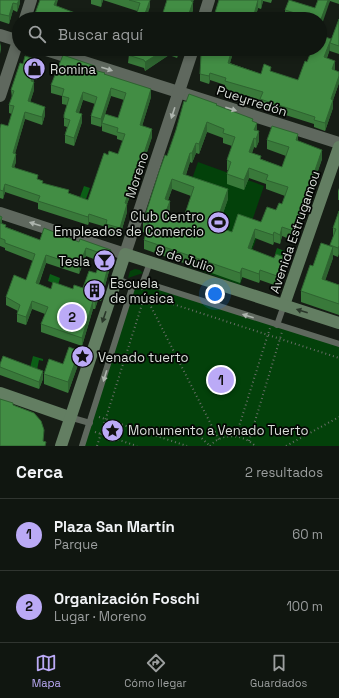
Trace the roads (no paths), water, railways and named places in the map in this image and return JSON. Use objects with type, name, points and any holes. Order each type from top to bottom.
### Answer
[{"type":"main road","name":"Avenida Estrugamou","points":[[284,305],[339,147]]},
{"type":"main road","name":"9 de Julio","points":[[125,254],[339,323]]},
{"type":"main road","name":"Moreno","points":[[61,446],[69,416],[125,254]]},
{"type":"main road","points":[[0,393],[69,416]]},
{"type":"street","points":[[27,12],[31,0]]},
{"type":"street","points":[[205,12],[209,0]]},
{"type":"street","points":[[0,35],[12,38]]},
{"type":"street","points":[[0,96],[14,56]]},
{"type":"street","name":"Pueyrredón","points":[[65,56],[339,143]]},
{"type":"street","name":"Moreno","points":[[125,254],[191,56]]},
{"type":"street","name":"9 de Julio","points":[[0,213],[125,254]]},
{"type":"lane","points":[[82,446],[138,283],[150,262]]},
{"type":"lane","points":[[117,279],[138,283],[339,344]]},
{"type":"lane","name":"Avenida Estrugamou","points":[[277,326],[284,305]]},
{"type":"lane","points":[[69,416],[90,423]]},
{"type":"place","name":"Romina","points":[[34,69]]},
{"type":"place","name":"Club Centro Empleados de Comercio","points":[[219,223]]},
{"type":"place","name":"Tesla","points":[[105,261]]},
{"type":"place","name":"Escuela de música","points":[[95,290]]},
{"type":"place","name":"Organización Foschi","points":[[72,317]]},
{"type":"place","name":"Venado tuerto","points":[[83,357]]},
{"type":"place","name":"Plaza San Martín","points":[[221,380]]},
{"type":"place","name":"Monumento a Venado Tuerto","points":[[113,430]]}]
